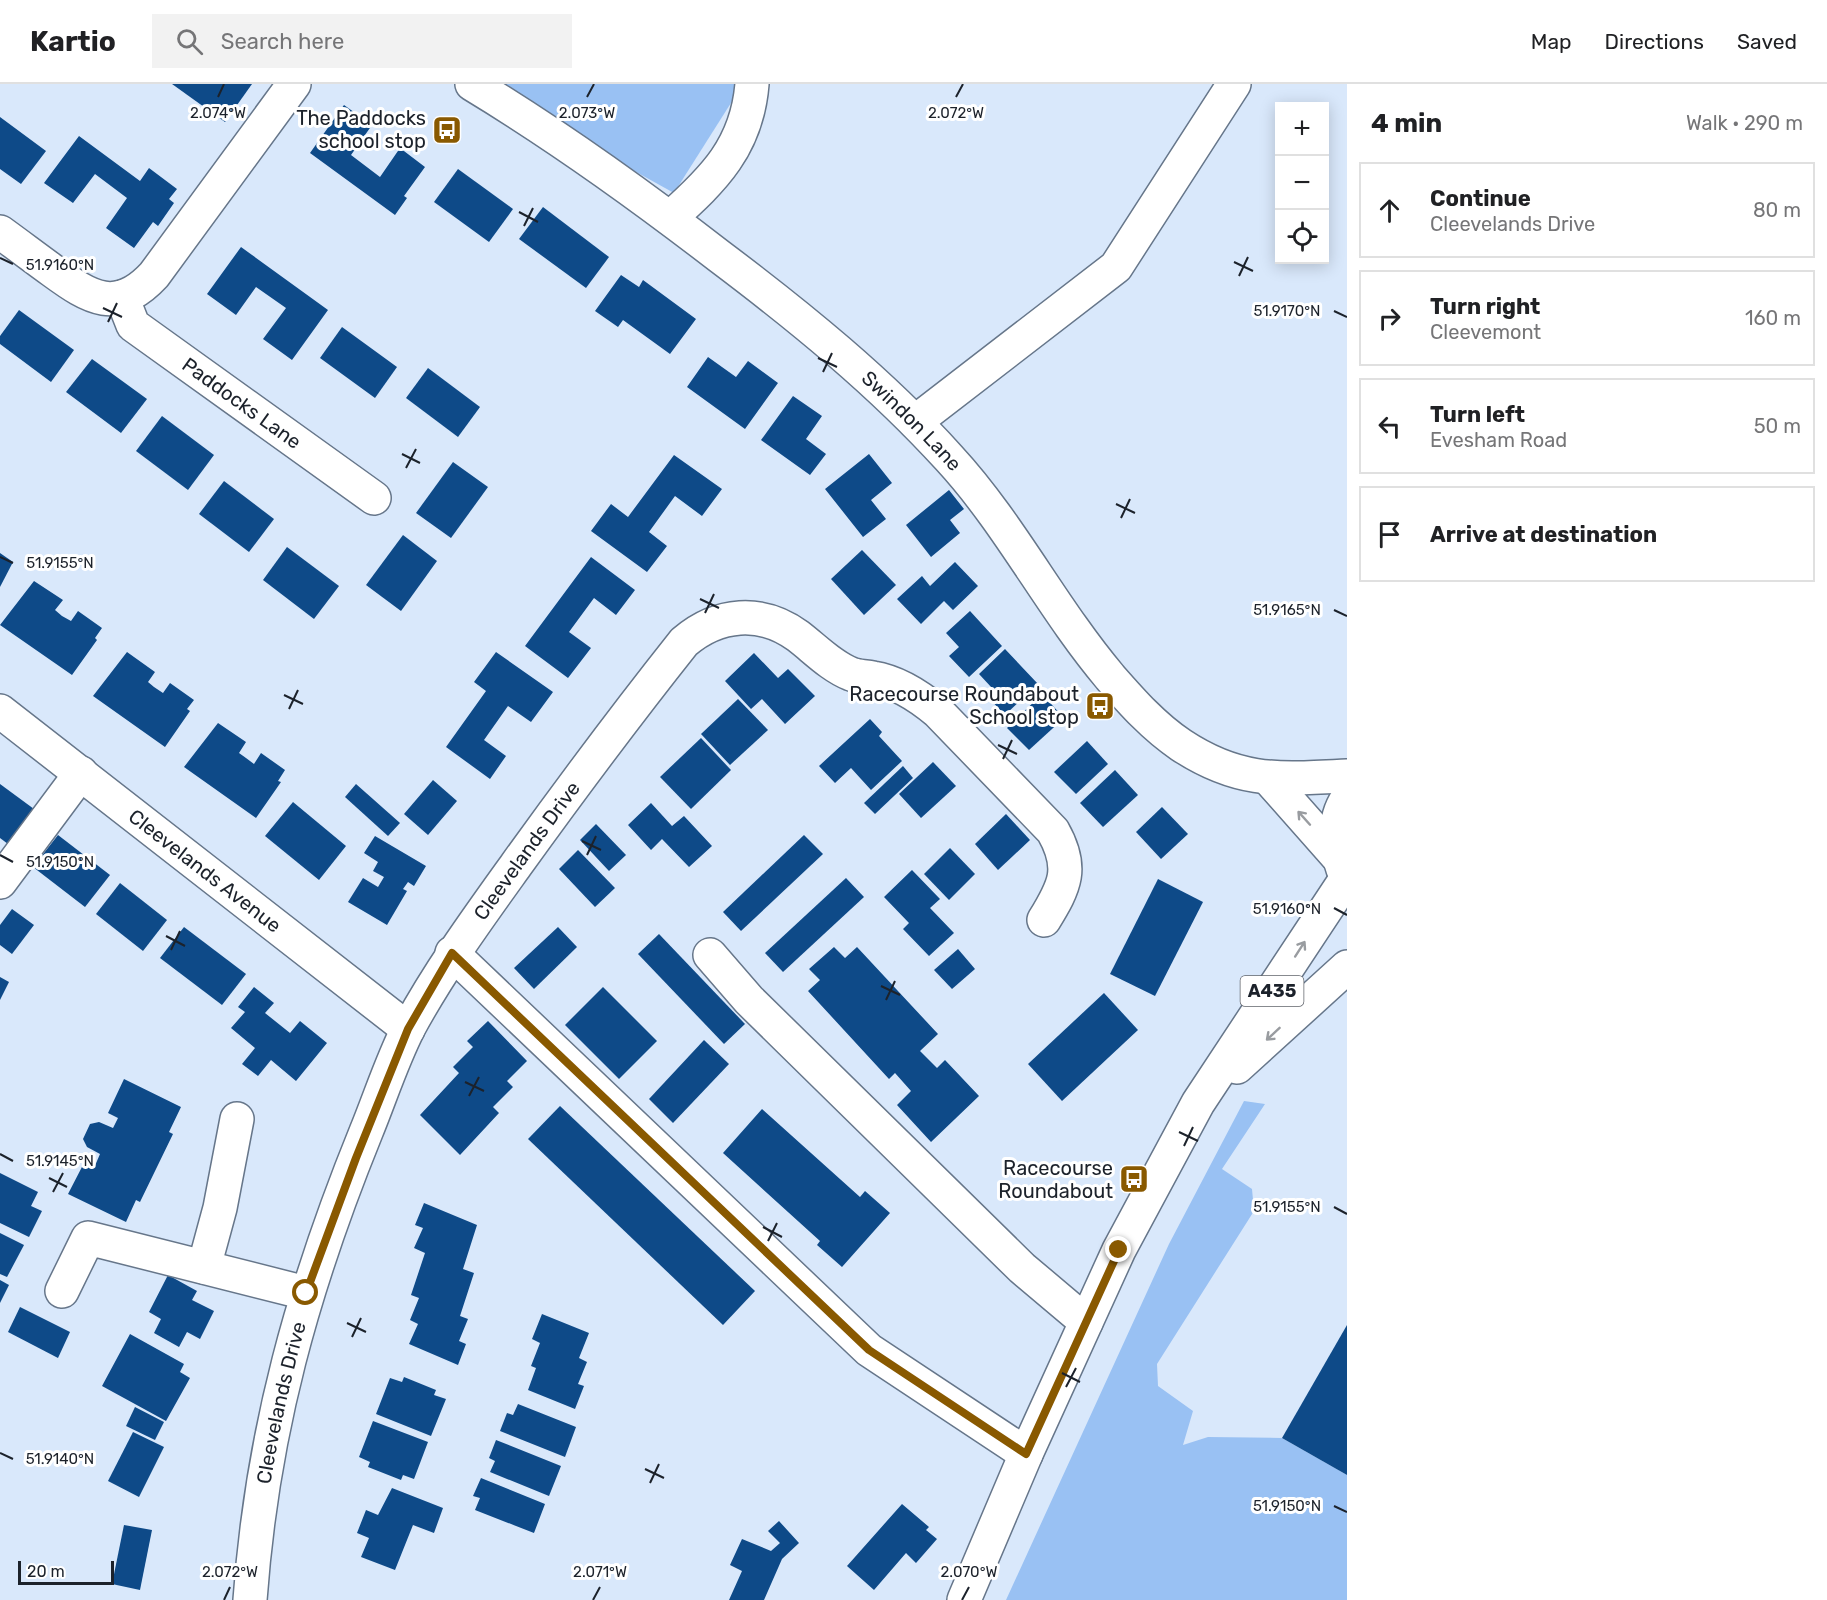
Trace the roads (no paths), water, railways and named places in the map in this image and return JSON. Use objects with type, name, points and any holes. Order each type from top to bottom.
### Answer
[{"type":"street","points":[[0,232],[86,294],[97,297],[122,297],[145,285],[154,275],[294,84]]},
{"type":"street","name":"Swindon Lane","points":[[472,84],[554,136],[670,218],[846,357],[915,422],[981,494],[1075,635],[1139,711],[1181,745],[1238,772],[1269,779],[1347,776]]},
{"type":"street","points":[[670,218],[726,163],[750,108],[752,84]]},
{"type":"street","points":[[915,422],[1116,267],[1234,84]]},
{"type":"street","name":"Paddocks Lane","points":[[122,297],[133,325],[374,498]]},
{"type":"street","name":"Cleevelands Drive","points":[[250,1600],[261,1495],[273,1427],[306,1293],[356,1158],[408,1029],[452,953],[585,769],[684,642],[697,630],[730,618],[757,618],[782,625],[845,671],[907,690],[938,712],[1053,831],[1061,845],[1065,862],[1062,890],[1044,920]]},
{"type":"street","name":"Cleevelands Avenue","points":[[0,711],[408,1029]]},
{"type":"street","points":[[0,882],[81,773]]},
{"type":"street","points":[[1269,779],[1344,872]]},
{"type":"street","points":[[1344,872],[1337,827],[1342,807],[1347,799]]},
{"type":"street","name":"A435","points":[[964,1600],[1026,1454],[1119,1250],[1198,1103],[1344,872]]},
{"type":"street","points":[[452,953],[869,1350],[1026,1454]]},
{"type":"street","points":[[710,955],[749,1000],[996,1243],[1086,1322]]},
{"type":"street","name":"A435","points":[[1198,1103],[1347,967]]},
{"type":"street","points":[[204,1267],[220,1208],[237,1119]]},
{"type":"street","points":[[62,1291],[88,1238],[306,1293]]},
{"type":"place","name":"The Paddocks school stop","points":[[447,130]]},
{"type":"place","name":"Racecourse Roundabout School stop","points":[[1100,706]]},
{"type":"place","name":"Racecourse Roundabout","points":[[1134,1179]]}]
